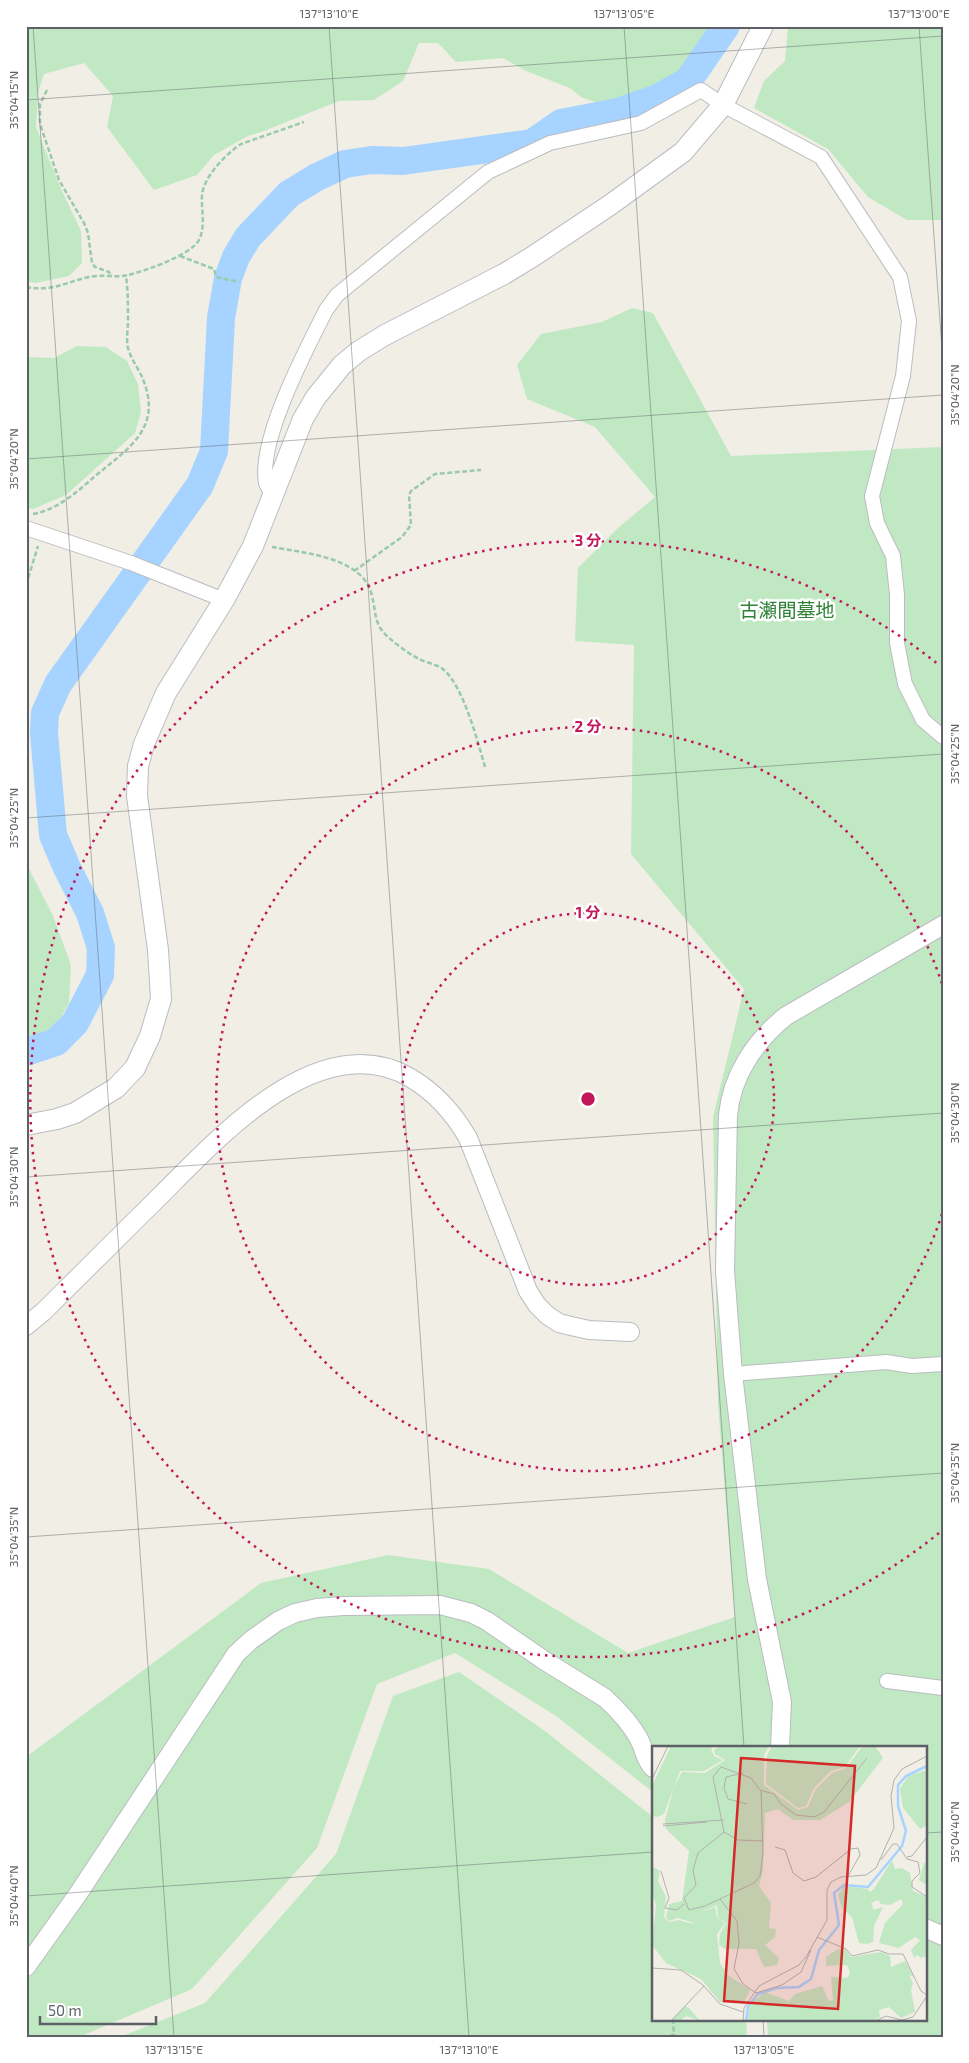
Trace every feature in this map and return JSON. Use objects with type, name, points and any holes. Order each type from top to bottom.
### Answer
[{"type":"main road","points":[[26,1125],[57,1119],[75,1113],[116,1088],[135,1068],[150,1036],[161,999],[158,950],[139,817],[138,766],[144,744],[166,693],[224,600],[254,542],[303,419],[316,397],[342,365],[360,351],[385,335],[511,270],[610,205],[683,152],[724,105],[762,26]]},
{"type":"street","points":[[274,495],[266,484],[265,461],[275,422],[319,324],[337,295],[488,172],[550,143],[641,123],[701,90],[724,105],[821,157],[900,278],[909,321],[903,376],[872,496],[877,523],[893,556],[897,594],[897,643],[904,684],[923,720],[943,737]]},
{"type":"street","points":[[26,528],[131,563],[224,600]]},
{"type":"street","points":[[780,1746],[782,1702],[757,1580],[733,1374],[725,1271],[730,1096],[737,1078],[756,1046],[769,1030],[786,1016],[943,925]]},
{"type":"street","points":[[26,1326],[43,1312],[220,1137],[262,1104],[304,1078],[322,1071],[343,1066],[365,1064],[384,1066],[400,1072],[424,1086],[441,1100],[457,1118],[468,1138],[528,1291],[547,1315],[570,1326],[589,1330],[630,1332]]},
{"type":"street","points":[[733,1374],[886,1362],[912,1366],[943,1364]]},
{"type":"street","points":[[26,1967],[78,1894],[236,1654],[264,1629],[296,1613],[317,1608],[343,1606],[429,1604],[471,1613],[606,1698],[618,1709],[637,1736],[645,1760],[652,1767]]},
{"type":"street","points":[[887,1681],[943,1688]]},
{"type":"street","points":[[926,1928],[943,1936]]},
{"type":"path","points":[[47,90],[40,104],[40,124],[59,180],[84,222],[88,233],[92,263],[95,267],[109,272],[110,275]]},
{"type":"path","points":[[26,287],[54,288],[92,276],[126,276],[190,251],[199,240],[203,223],[202,195],[209,176],[241,144],[304,122]]},
{"type":"path","points":[[180,256],[214,269],[216,277],[239,282]]},
{"type":"path","points":[[26,515],[41,513],[76,493],[134,443],[144,431],[148,420],[148,397],[144,382],[128,347],[129,294],[126,276]]},
{"type":"path","points":[[354,571],[402,537],[411,525],[409,495],[411,491],[435,474],[481,470]]},
{"type":"path","points":[[26,585],[42,532]]},
{"type":"path","points":[[254,542],[269,547],[333,560],[354,571],[366,582],[370,589],[378,625],[387,636],[420,659],[442,668],[455,682],[480,747],[485,767]]},
{"type":"path","points":[[668,2037],[674,2035],[672,2020]]},
{"type":"green space","points":[[26,26],[721,26],[702,56],[685,68],[682,77],[650,96],[609,107],[581,97],[570,88],[526,71],[503,58],[456,62],[438,43],[419,43],[403,81],[374,100],[339,101],[248,136],[214,155],[197,175],[154,190],[107,127],[113,96],[84,63],[44,74],[38,93],[36,127],[61,189],[81,231],[82,263],[69,276],[35,283],[26,281]]},
{"type":"green space","points":[[788,26],[943,26],[943,220],[907,220],[868,197],[828,149],[754,108],[764,81],[785,61]]},
{"type":"green space","name":"古瀬間墓地","points":[[632,308],[653,313],[731,456],[943,447],[943,2037],[768,2037],[767,2020],[926,2020],[926,1746],[652,1746],[652,1791],[556,1716],[455,1653],[377,1684],[317,1848],[192,1989],[79,2037],[26,2037],[26,1757],[261,1583],[388,1555],[489,1569],[628,1653],[735,1617],[718,1404],[713,1117],[744,989],[631,854],[634,645],[575,641],[578,568],[618,528],[655,497],[595,427],[527,399],[517,365],[541,334],[602,322]]},
{"type":"green space","points":[[77,346],[106,347],[127,361],[138,384],[141,412],[135,433],[66,495],[33,509],[26,508],[26,357],[54,358]]},
{"type":"green space","points":[[26,863],[53,916],[71,965],[69,1003],[55,1028],[30,1036],[26,1041]]},
{"type":"green space","points":[[459,1672],[545,1731],[652,1816],[652,2020],[746,2020],[747,2037],[120,2037],[205,2003],[336,1854],[393,1696]]},
{"type":"waterway","points":[[26,1052],[56,1042],[75,1023],[100,975],[101,948],[90,913],[53,835],[44,733],[45,713],[58,684],[200,485],[214,451],[221,318],[228,278],[236,257],[248,237],[289,194],[317,177],[345,164],[372,160],[403,161],[532,143],[561,123],[618,112],[658,98],[688,81],[726,26]]}]
